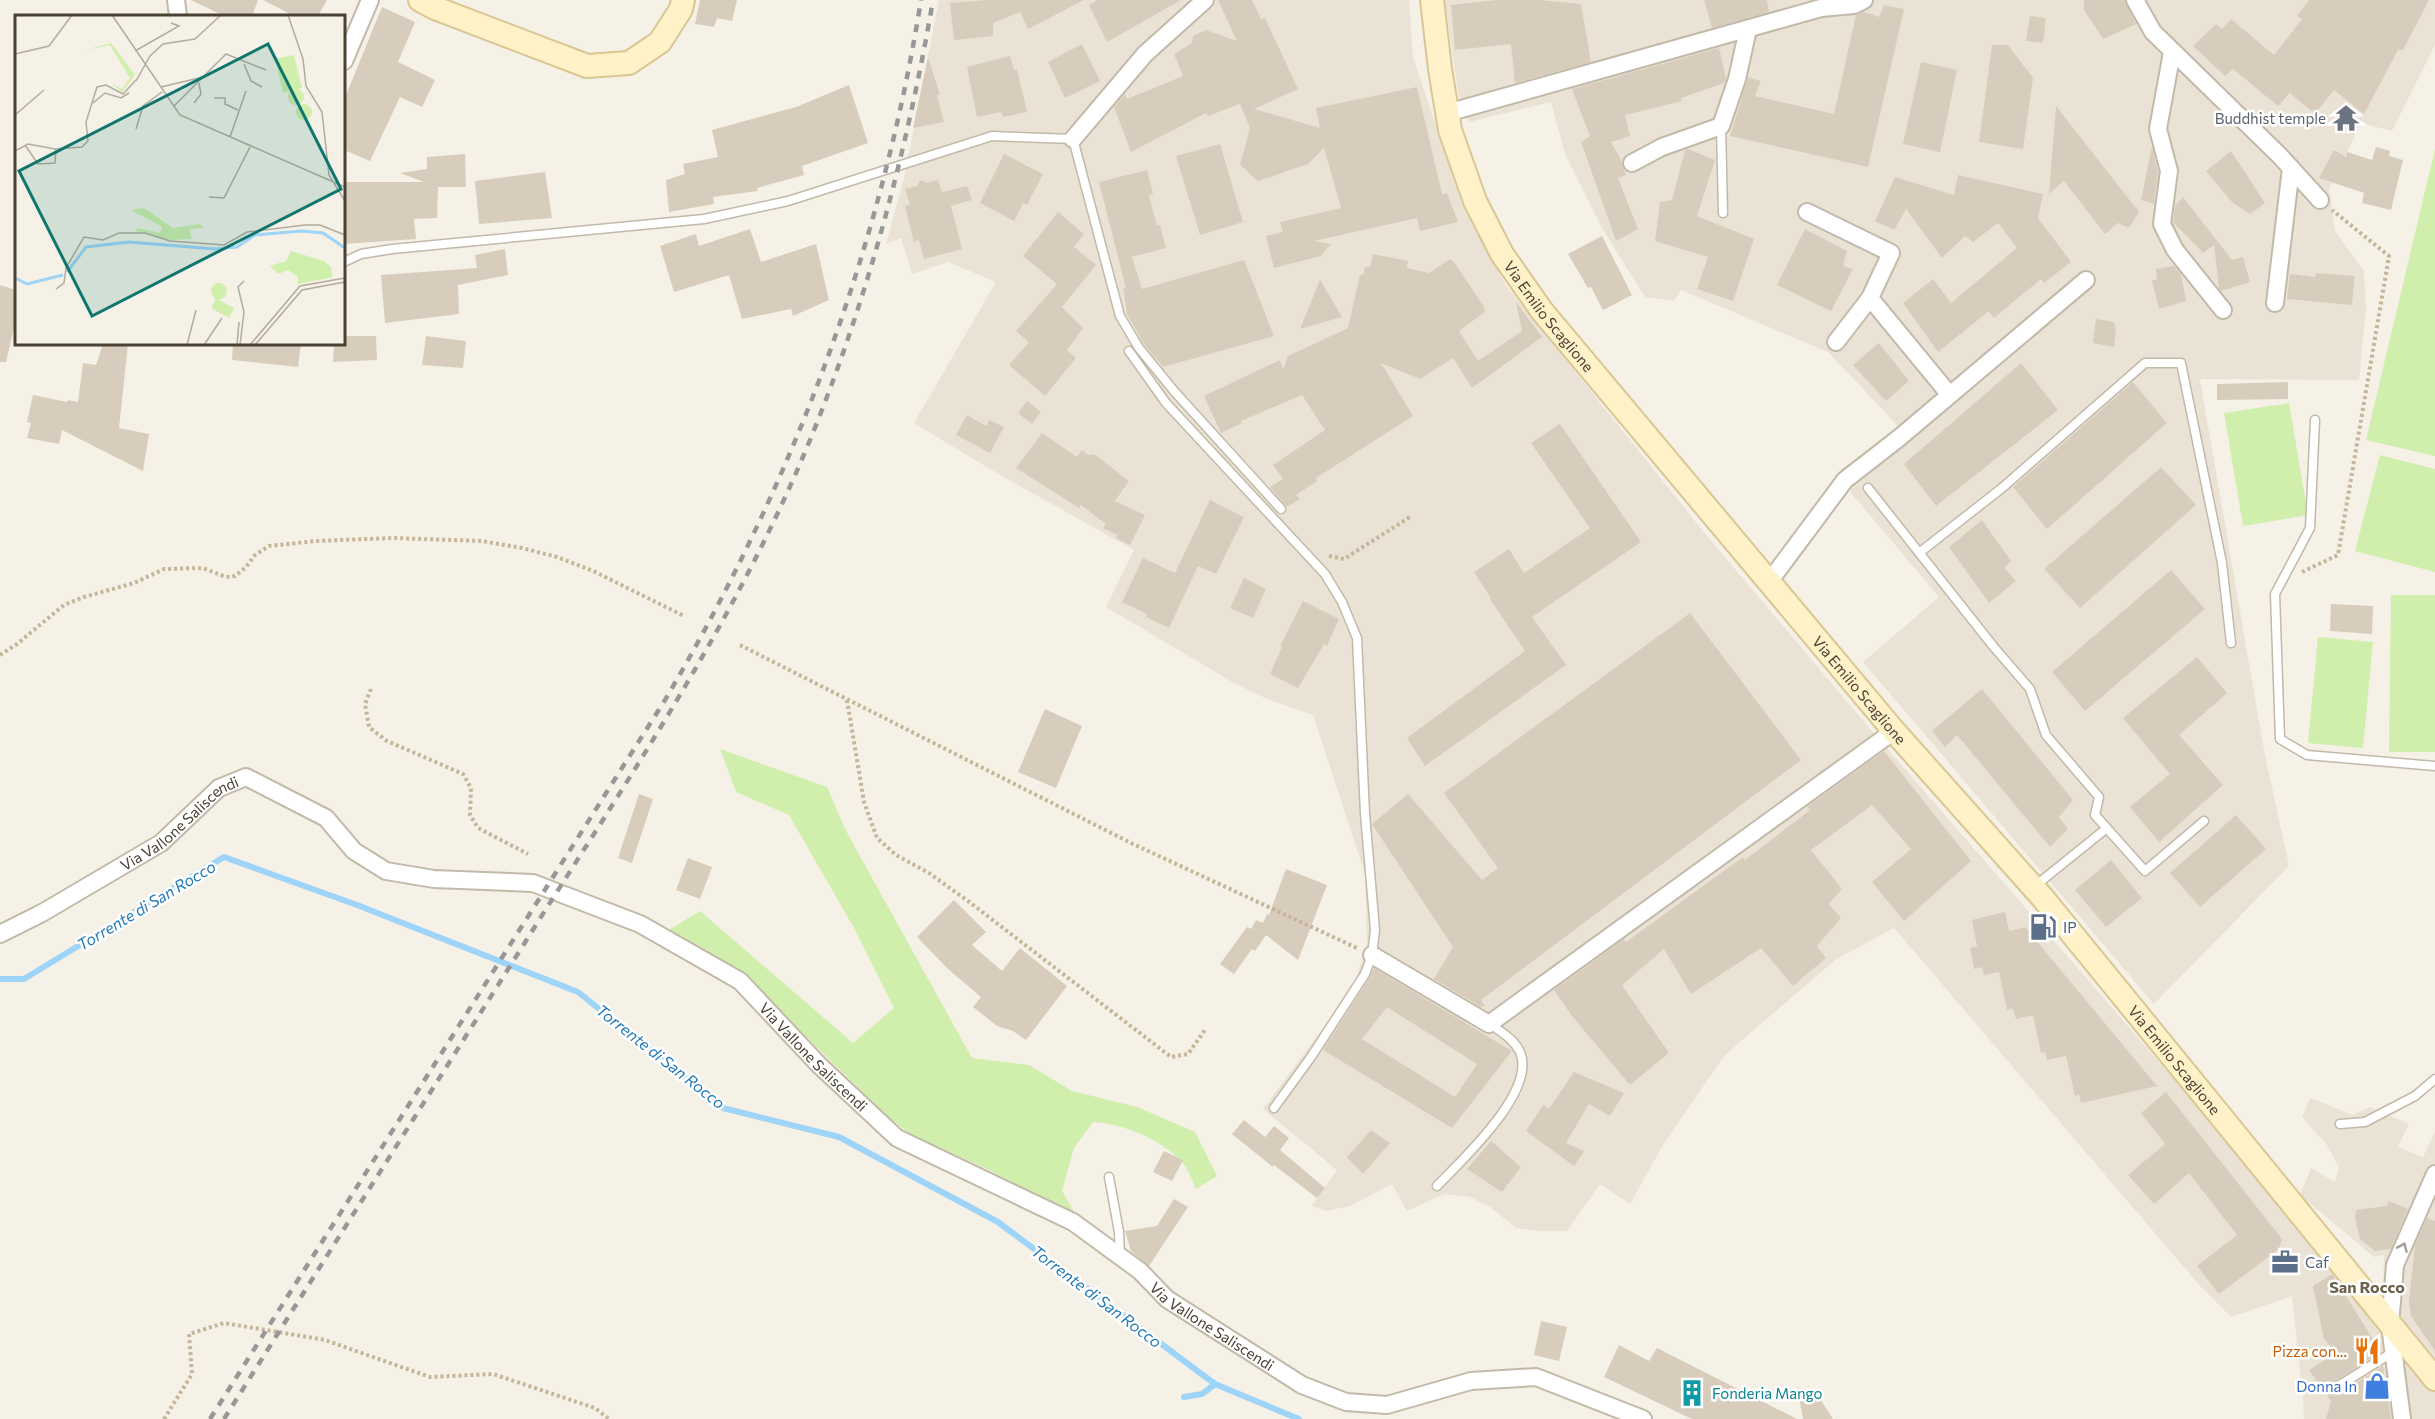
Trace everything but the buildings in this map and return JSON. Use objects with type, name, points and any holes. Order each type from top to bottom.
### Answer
[{"type":"main road","points":[[420,0],[435,8],[587,66],[629,63],[660,42],[681,9],[683,0]]},
{"type":"main road","name":"Via Emilio Scaglione","points":[[1432,0],[1450,130],[1475,201],[1502,254],[1542,311],[1894,731],[2034,887],[2435,1379]]},
{"type":"street","points":[[176,0],[178,15]]},
{"type":"street","points":[[345,59],[370,0]]},
{"type":"street","points":[[1073,139],[1145,54],[1205,0]]},
{"type":"street","points":[[1803,0],[1821,8]]},
{"type":"street","points":[[1447,113],[1821,8],[1854,5],[1864,0]]},
{"type":"street","points":[[2136,0],[2153,32],[2320,200]]},
{"type":"street","points":[[1632,164],[1662,147],[1721,126],[1737,79],[1748,29]]},
{"type":"street","points":[[2172,52],[2158,129],[2169,171],[2162,224],[2175,250],[2223,309]]},
{"type":"street","points":[[2275,303],[2290,168]]},
{"type":"street","points":[[1807,212],[1891,252],[1870,298],[1836,342]]},
{"type":"street","points":[[1769,582],[1845,480],[1899,438],[2086,280]]},
{"type":"street","points":[[1870,298],[1949,394]]},
{"type":"street","points":[[1372,955],[1489,1024],[1894,731]]},
{"type":"street","name":"Via Vallone Saliscendi","points":[[0,934],[42,913],[161,843],[219,788],[246,777],[326,818],[354,851],[386,871],[434,879],[533,883],[640,924],[740,981],[819,1065],[897,1138],[1073,1222],[1140,1271],[1167,1299],[1302,1385],[1346,1402],[1387,1405],[1471,1381],[1536,1377],[1643,1419]]},
{"type":"street","points":[[2402,1419],[2390,1325],[2395,1265],[2435,1174]]},
{"type":"lane","points":[[1721,126],[1723,213]]},
{"type":"lane","points":[[345,262],[361,254],[392,249],[704,219],[788,201],[992,136],[1073,139],[1120,316],[1139,348],[1174,392],[1281,509]]},
{"type":"lane","points":[[1129,351],[1166,403],[1326,574],[1342,602],[1357,638],[1365,814],[1375,930],[1372,955],[1365,974],[1328,1032],[1274,1108]]},
{"type":"lane","points":[[1920,553],[2002,488],[2145,363],[2181,363],[2222,563],[2231,644]]},
{"type":"lane","points":[[2314,420],[2310,528],[2287,576],[2275,594],[2280,739],[2307,755],[2435,766]]},
{"type":"lane","points":[[1868,488],[1993,646],[2031,689],[2046,735],[2099,797],[2095,815],[2145,871],[2204,821]]},
{"type":"lane","points":[[2034,887],[2107,828]]},
{"type":"lane","points":[[1437,1186],[1482,1140],[1518,1090],[1523,1071],[1520,1053],[1508,1036],[1489,1024]]},
{"type":"lane","points":[[2340,1124],[2365,1122],[2415,1096],[2435,1079]]},
{"type":"lane","points":[[1109,1177],[1119,1232],[1120,1257]]},
{"type":"lane","points":[[2332,1390],[2393,1352]]},
{"type":"path","points":[[2287,576],[2310,570],[2338,555],[2389,256],[2320,200]]},
{"type":"path","points":[[1324,553],[1344,560],[1410,518]]},
{"type":"path","points":[[0,655],[64,605],[84,597],[134,583],[164,569],[203,568],[226,577],[235,576],[255,555],[269,546],[316,541],[393,538],[452,540],[522,548],[557,557],[593,571],[684,616]]},
{"type":"path","points":[[740,645],[1131,843],[1372,955]]},
{"type":"path","points":[[370,689],[365,704],[369,727],[387,741],[463,774],[471,788],[471,815],[478,828],[528,854]]},
{"type":"path","points":[[846,699],[864,801],[877,838],[896,855],[929,873],[968,901],[1171,1057],[1188,1054],[1205,1030]]},
{"type":"path","points":[[164,1419],[192,1374],[189,1334],[224,1323],[325,1340],[430,1377],[493,1374],[595,1408],[609,1419]]},
{"type":"shaded area","points":[[939,0],[1409,0],[1413,57],[1463,207],[1505,284],[1702,530],[1865,723],[2317,1244],[2435,1390],[2435,1419],[2304,1419],[2292,1296],[2231,1317],[2201,1287],[1894,928],[1835,960],[1724,1056],[1663,1145],[1630,1204],[1600,1184],[1567,1231],[1516,1228],[1490,1207],[1470,1197],[1444,1194],[1407,1211],[1392,1184],[1350,1206],[1326,1211],[1312,1206],[1337,1170],[1263,1109],[1354,986],[1367,943],[1365,874],[1313,715],[1267,699],[1234,683],[1106,607],[1134,550],[1000,475],[914,423],[996,282],[948,262],[912,274],[901,238],[886,244],[904,178]]},
{"type":"shaded area","points":[[1445,0],[2435,0],[2435,45],[2392,131],[2361,123],[2329,189],[2335,231],[2364,271],[2366,308],[2359,380],[2200,379],[2264,750],[2289,866],[2154,1004],[1863,662],[1939,597],[1852,494],[1840,470],[1899,427],[1828,352],[1681,290],[1674,301],[1645,297],[1603,230],[1565,154],[1551,102],[1469,122],[1459,101]]},
{"type":"shaded area","points":[[2310,1098],[2353,1115],[2370,1107],[2409,1124],[2398,1147],[2423,1157],[2435,1132],[2435,1360],[2405,1323],[2383,1290],[2384,1255],[2374,1257],[2300,1195],[2311,1168],[2335,1182],[2339,1167],[2327,1145],[2302,1117]]},
{"type":"green space","points":[[2435,149],[2435,456],[2366,440]]},
{"type":"green space","points":[[2289,403],[2308,515],[2243,526],[2224,413]]},
{"type":"green space","points":[[2380,455],[2435,469],[2435,572],[2355,551]]},
{"type":"green space","points":[[2391,595],[2435,595],[2435,752],[2389,752]]},
{"type":"green space","points":[[2318,637],[2373,642],[2363,748],[2308,743]]},
{"type":"green space","points":[[720,749],[827,787],[846,831],[972,1058],[1029,1065],[1072,1091],[1137,1107],[1195,1132],[1217,1176],[1196,1189],[1186,1167],[1157,1142],[1131,1130],[1093,1122],[1074,1148],[1062,1191],[1077,1217],[985,1168],[911,1135],[885,1114],[745,977],[698,945],[667,931],[700,911],[853,1043],[894,1008],[854,928],[789,815],[736,792]]},
{"type":"waterway","name":"Torrente di San Rocco","points":[[0,979],[24,979],[224,857],[357,905],[578,992],[723,1108],[839,1137],[998,1222],[1215,1384],[1299,1419]]},
{"type":"waterway","points":[[1184,1397],[1202,1394],[1215,1384]]},
{"type":"railway","points":[[210,1419],[665,700],[711,618],[792,449],[826,362],[856,274],[882,184],[904,93],[921,0]]},
{"type":"railway","points":[[224,1419],[654,738],[722,622],[753,563],[810,440],[831,387],[868,278],[898,168],[933,0]]},
{"type":"place","name":"Buddhist temple","points":[[2346,118]]},
{"type":"place","name":"IP","points":[[2043,927]]},
{"type":"place","name":"Caf","points":[[2285,1262]]},
{"type":"place","name":"Pizza con…","points":[[2367,1351]]},
{"type":"place","name":"Donna In","points":[[2377,1386]]},
{"type":"place","name":"Fonderia Mango","points":[[1692,1393]]},
{"type":"district","name":"San Rocco","points":[[2367,1286]]}]
